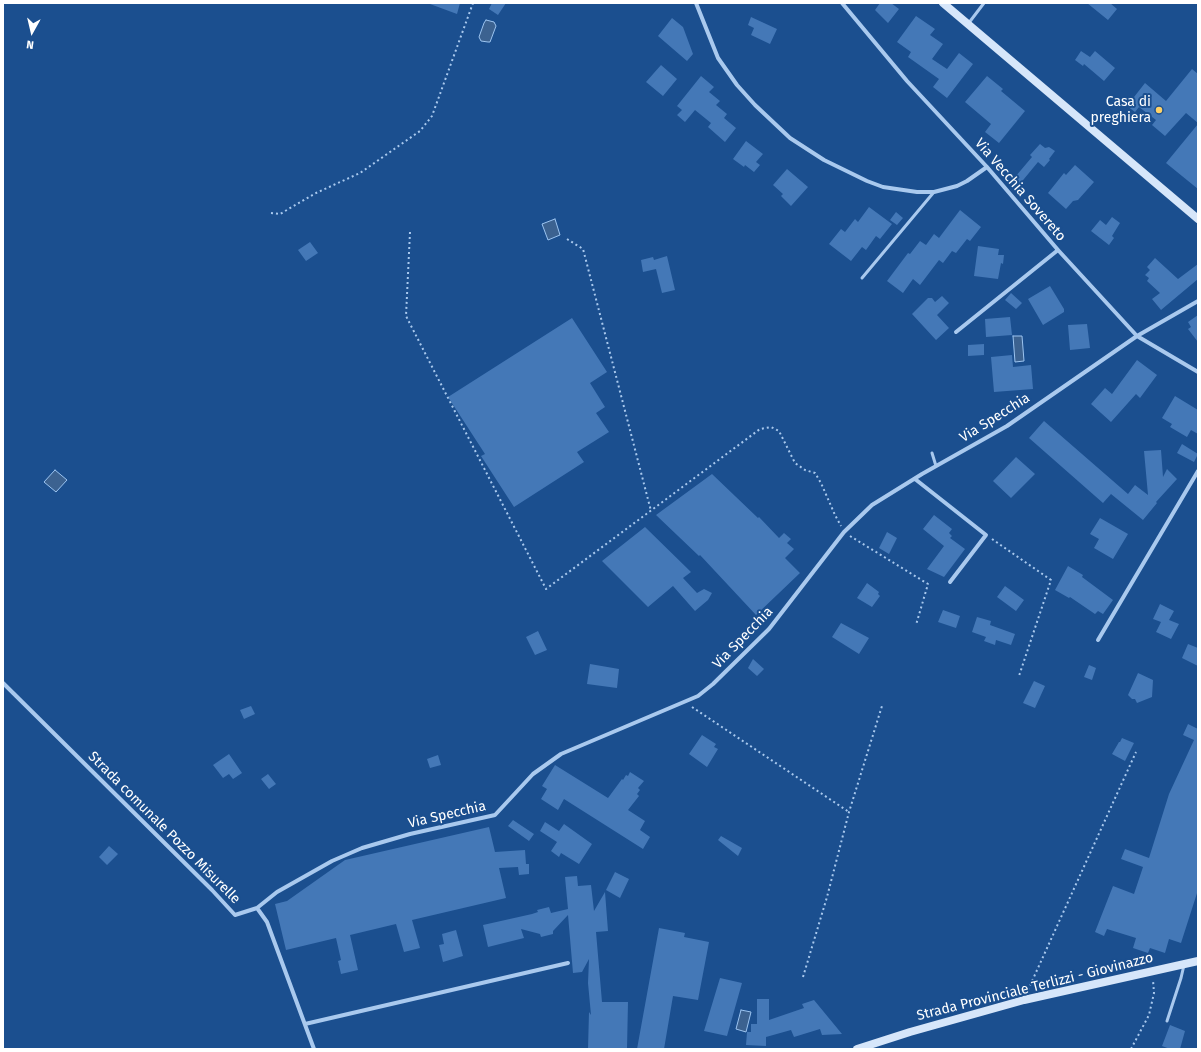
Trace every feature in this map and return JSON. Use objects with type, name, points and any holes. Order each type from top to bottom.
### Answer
[{"type":"main road","points":[[943,3],[1198,219]]},
{"type":"main road","name":"Strada Provinciale Terlizzi - Giovinazzo","points":[[857,1049],[910,1032],[1024,1000],[1198,961]]},
{"type":"street","points":[[696,3],[718,58],[737,85],[755,105],[790,138],[831,164],[867,181],[899,190],[917,192],[934,192],[957,186],[967,181],[986,167]]},
{"type":"street","name":"Via Vecchia Sovereto","points":[[842,3],[907,81],[986,167],[1058,250],[1138,336],[1198,372]]},
{"type":"street","points":[[956,332],[1058,250]]},
{"type":"street","name":"Via Specchia","points":[[257,908],[277,892],[291,884],[332,861],[362,848],[410,834],[495,815],[533,774],[561,754],[698,696],[713,684],[769,629],[844,532],[872,505],[1006,426],[1138,336],[1198,301]]},
{"type":"street","points":[[1098,640],[1198,471]]},
{"type":"street","points":[[915,479],[986,535],[950,582]]},
{"type":"street","name":"Strada comunale Pozzo Misurelle","points":[[3,683],[212,890],[235,915],[257,908],[267,922],[314,1049]]},
{"type":"street","points":[[305,1024],[568,963]]},
{"type":"lane","points":[[968,24],[984,3]]},
{"type":"lane","points":[[862,278],[934,192]]},
{"type":"lane","points":[[932,453],[936,466]]},
{"type":"lane","points":[[1167,1021],[1184,964]]},
{"type":"path","points":[[271,213],[280,214],[316,193],[360,173],[420,131],[432,116],[473,3]]},
{"type":"path","points":[[410,232],[406,316],[546,589],[760,429],[771,427],[779,431],[795,463],[805,470],[814,473],[821,483],[844,532],[928,584],[916,625]]},
{"type":"path","points":[[567,239],[583,249],[651,511]]},
{"type":"path","points":[[986,535],[1051,580],[1019,676]]},
{"type":"path","points":[[684,702],[849,812]]},
{"type":"path","points":[[803,977],[827,897],[849,812],[882,706]]},
{"type":"path","points":[[1031,982],[1136,752]]},
{"type":"path","points":[[1131,1049],[1149,1015],[1154,993],[1153,971]]},
{"type":"water","points":[[486,20],[494,22],[496,26],[490,42],[481,41],[479,37]]},
{"type":"water","points":[[555,219],[560,235],[548,240],[542,224]]},
{"type":"water","points":[[1013,336],[1022,336],[1024,361],[1015,362]]},
{"type":"water","points":[[55,470],[67,480],[56,492],[44,482]]},
{"type":"water","points":[[741,1010],[751,1012],[746,1032],[736,1029]]},
{"type":"building","points":[[430,3],[460,3],[457,14]]},
{"type":"building","points":[[492,3],[506,3],[498,15],[489,9]]},
{"type":"building","points":[[880,3],[891,3],[899,9],[888,23],[875,10]]},
{"type":"building","points":[[1087,3],[1110,3],[1117,9],[1108,20]]},
{"type":"building","points":[[916,16],[935,29],[930,35],[943,44],[932,59],[947,69],[959,53],[973,64],[947,98],[933,87],[939,79],[908,57],[911,52],[897,42]]},
{"type":"building","points":[[751,17],[777,29],[770,44],[751,35],[754,28],[748,25]]},
{"type":"building","points":[[672,18],[683,27],[693,54],[687,61],[658,36]]},
{"type":"building","points":[[1081,51],[1090,57],[1095,51],[1115,68],[1104,81],[1084,64],[1083,66],[1075,60]]},
{"type":"building","points":[[661,65],[677,79],[663,96],[646,82]]},
{"type":"building","points":[[1192,69],[1198,74],[1198,123],[1186,113],[1165,136],[1152,125],[1156,120],[1139,107],[1135,112],[1127,106],[1145,83],[1166,101]]},
{"type":"building","points":[[701,76],[714,87],[709,92],[720,101],[716,105],[727,114],[724,118],[736,128],[725,142],[708,127],[711,123],[695,110],[685,122],[677,115],[682,110],[677,106]]},
{"type":"building","points":[[987,76],[1003,89],[1001,91],[1025,111],[999,143],[985,132],[991,124],[965,102]]},
{"type":"building","points":[[1198,124],[1198,189],[1166,163]]},
{"type":"building","points":[[746,141],[763,154],[756,162],[760,165],[754,172],[745,165],[744,167],[733,159]]},
{"type":"building","points":[[1040,144],[1045,148],[1049,147],[1055,151],[1049,159],[1050,160],[1044,167],[1038,162],[1019,185],[1016,186],[1010,183],[1032,157],[1030,155]]},
{"type":"building","points":[[1075,165],[1094,182],[1078,200],[1073,201],[1066,209],[1048,193],[1064,173],[1066,175]]},
{"type":"building","points":[[787,169],[808,187],[791,206],[781,196],[783,194],[773,185]]},
{"type":"building","points":[[869,207],[892,224],[880,239],[876,236],[866,250],[862,247],[851,261],[829,244],[841,229],[845,232],[855,219],[858,222]]},
{"type":"building","points":[[960,210],[981,227],[970,241],[967,239],[956,253],[952,251],[943,263],[939,260],[920,285],[913,279],[903,293],[887,281],[908,253],[910,254],[920,241],[926,245],[934,234],[939,238]]},
{"type":"building","points":[[896,212],[903,218],[897,225],[890,220]]},
{"type":"building","points":[[1112,217],[1120,223],[1112,236],[1114,238],[1109,245],[1091,231],[1100,220],[1106,225]]},
{"type":"building","points":[[310,242],[318,253],[306,261],[298,250]]},
{"type":"building","points":[[978,246],[999,249],[998,255],[1004,255],[1003,264],[1001,263],[998,279],[974,276]]},
{"type":"building","points":[[667,256],[675,290],[662,293],[656,269],[643,272],[641,260],[653,257],[654,260]]},
{"type":"building","points":[[1155,258],[1178,279],[1198,264],[1198,279],[1161,310],[1152,299],[1160,293],[1147,281],[1149,278],[1145,275],[1150,270],[1147,267]]},
{"type":"building","points":[[1050,286],[1064,309],[1064,312],[1043,325],[1028,299]]},
{"type":"building","points":[[1011,293],[1022,303],[1016,309],[1005,300]]},
{"type":"building","points":[[942,296],[949,303],[937,315],[949,328],[936,340],[912,314],[928,298],[932,298],[935,302]]},
{"type":"building","points":[[1198,315],[1198,342],[1188,329],[1191,327],[1188,322]]},
{"type":"building","points":[[1010,317],[1012,335],[986,337],[985,319]]},
{"type":"building","points":[[572,318],[607,372],[590,383],[605,407],[596,413],[609,432],[577,452],[584,462],[514,507],[481,456],[485,454],[448,397]]},
{"type":"building","points":[[1087,324],[1090,348],[1070,350],[1068,325]]},
{"type":"building","points":[[984,344],[984,355],[968,356],[968,345]]},
{"type":"building","points":[[1012,355],[1013,367],[1031,365],[1033,389],[994,392],[991,357]]},
{"type":"building","points":[[1137,360],[1157,375],[1140,398],[1136,394],[1111,422],[1091,404],[1105,388],[1112,394]]},
{"type":"building","points":[[1175,396],[1198,410],[1198,434],[1191,430],[1187,437],[1170,427],[1172,424],[1162,418]]},
{"type":"building","points":[[1044,421],[1128,494],[1135,485],[1148,495],[1144,451],[1161,450],[1163,477],[1167,469],[1177,479],[1156,502],[1157,503],[1143,520],[1111,494],[1103,503],[1029,438]]},
{"type":"building","points":[[1182,444],[1198,454],[1194,462],[1177,453]]},
{"type":"building","points":[[1016,457],[1035,474],[1011,498],[993,481]]},
{"type":"building","points":[[712,474],[758,518],[759,517],[779,538],[784,533],[791,539],[787,543],[794,549],[785,558],[800,573],[756,615],[700,555],[699,556],[656,515]]},
{"type":"building","points":[[934,515],[952,529],[949,533],[952,536],[950,538],[965,549],[944,577],[927,569],[944,546],[923,529]]},
{"type":"building","points":[[1100,518],[1128,534],[1113,559],[1094,548],[1099,539],[1090,534]]},
{"type":"building","points":[[645,527],[691,572],[683,578],[697,593],[704,589],[712,593],[708,600],[695,611],[673,586],[648,607],[602,561]]},
{"type":"building","points":[[887,532],[897,538],[889,554],[879,548]]},
{"type":"building","points":[[1068,566],[1083,575],[1082,577],[1113,600],[1103,614],[1098,611],[1095,614],[1070,597],[1069,598],[1055,590]]},
{"type":"building","points":[[867,583],[879,592],[878,594],[880,596],[872,607],[857,598]]},
{"type":"building","points":[[1005,586],[1024,600],[1016,611],[997,597]]},
{"type":"building","points":[[1160,604],[1174,611],[1169,620],[1179,624],[1171,639],[1156,632],[1161,622],[1153,619]]},
{"type":"building","points":[[943,610],[960,616],[956,628],[938,622]]},
{"type":"building","points":[[977,617],[991,621],[990,625],[1015,634],[1011,645],[996,640],[995,645],[984,641],[986,637],[972,632]]},
{"type":"building","points":[[841,623],[869,638],[859,654],[832,637]]},
{"type":"building","points":[[538,631],[547,650],[535,655],[526,637]]},
{"type":"building","points":[[1188,644],[1198,648],[1198,666],[1182,658]]},
{"type":"building","points":[[753,659],[764,669],[757,676],[748,668]]},
{"type":"building","points":[[590,664],[619,669],[617,688],[587,684]]},
{"type":"building","points":[[1089,665],[1096,668],[1092,680],[1084,677]]},
{"type":"building","points":[[1138,673],[1153,680],[1152,697],[1137,703],[1135,699],[1132,699],[1128,695]]},
{"type":"building","points":[[1034,681],[1045,686],[1035,708],[1023,703]]},
{"type":"building","points":[[251,706],[255,714],[244,719],[240,710]]},
{"type":"building","points":[[1188,724],[1198,729],[1198,890],[1181,943],[1169,939],[1165,953],[1150,948],[1148,953],[1133,948],[1136,938],[1107,929],[1104,936],[1095,932],[1113,886],[1134,894],[1143,867],[1121,859],[1125,849],[1149,858],[1169,794],[1194,740],[1183,735]]},
{"type":"building","points":[[702,735],[716,744],[714,747],[718,749],[707,767],[689,754]]},
{"type":"building","points":[[1122,738],[1134,743],[1125,761],[1112,754]]},
{"type":"building","points":[[229,754],[242,773],[233,779],[229,774],[223,778],[213,765]]},
{"type":"building","points":[[438,755],[441,765],[430,768],[427,759]]},
{"type":"building","points":[[555,765],[608,798],[622,779],[623,780],[626,775],[628,776],[630,772],[644,781],[638,788],[640,790],[637,794],[639,796],[628,810],[645,821],[640,830],[650,837],[643,849],[564,799],[558,810],[541,799],[547,789],[542,786]]},
{"type":"building","points":[[268,774],[276,784],[269,789],[261,779]]},
{"type":"building","points":[[513,820],[534,834],[529,841],[508,826]]},
{"type":"building","points":[[545,822],[559,831],[564,824],[592,844],[579,864],[561,853],[559,857],[551,851],[557,842],[540,831]]},
{"type":"building","points":[[489,827],[495,852],[525,850],[526,864],[529,864],[529,874],[519,875],[518,867],[499,868],[506,898],[412,920],[420,948],[404,952],[396,924],[350,935],[358,970],[341,974],[338,961],[341,960],[336,938],[286,950],[275,904],[287,901],[345,860]]},
{"type":"building","points":[[721,836],[742,848],[738,856],[718,840]]},
{"type":"building","points":[[109,846],[118,854],[107,865],[99,857]]},
{"type":"building","points":[[615,872],[629,879],[620,898],[606,890]]},
{"type":"building","points":[[577,876],[578,886],[591,885],[594,911],[605,892],[608,931],[596,932],[602,1002],[628,1002],[627,1049],[588,1049],[589,1012],[591,1015],[588,983],[589,959],[582,972],[573,973],[568,915],[553,931],[553,934],[541,937],[540,934],[521,929],[524,938],[488,947],[483,925],[532,914],[538,912],[537,910],[549,907],[551,913],[568,909],[565,877]]},
{"type":"building","points":[[659,928],[685,933],[684,937],[709,942],[698,1000],[673,996],[664,1049],[637,1049]]},
{"type":"building","points":[[456,930],[463,956],[443,962],[439,945],[444,944],[442,934]]},
{"type":"building","points":[[720,978],[742,983],[727,1036],[704,1031]]},
{"type":"building","points":[[757,999],[769,999],[769,1020],[804,1008],[802,1004],[814,1000],[842,1034],[822,1035],[820,1029],[794,1037],[791,1030],[766,1037],[766,1046],[746,1045],[747,1032],[751,1032],[751,1024],[757,1024]]},
{"type":"building","points":[[1170,1025],[1185,1031],[1180,1049],[1170,1049],[1162,1046]]},
{"type":"place","name":"Casa di preghiera","points":[[1159,110]]}]
